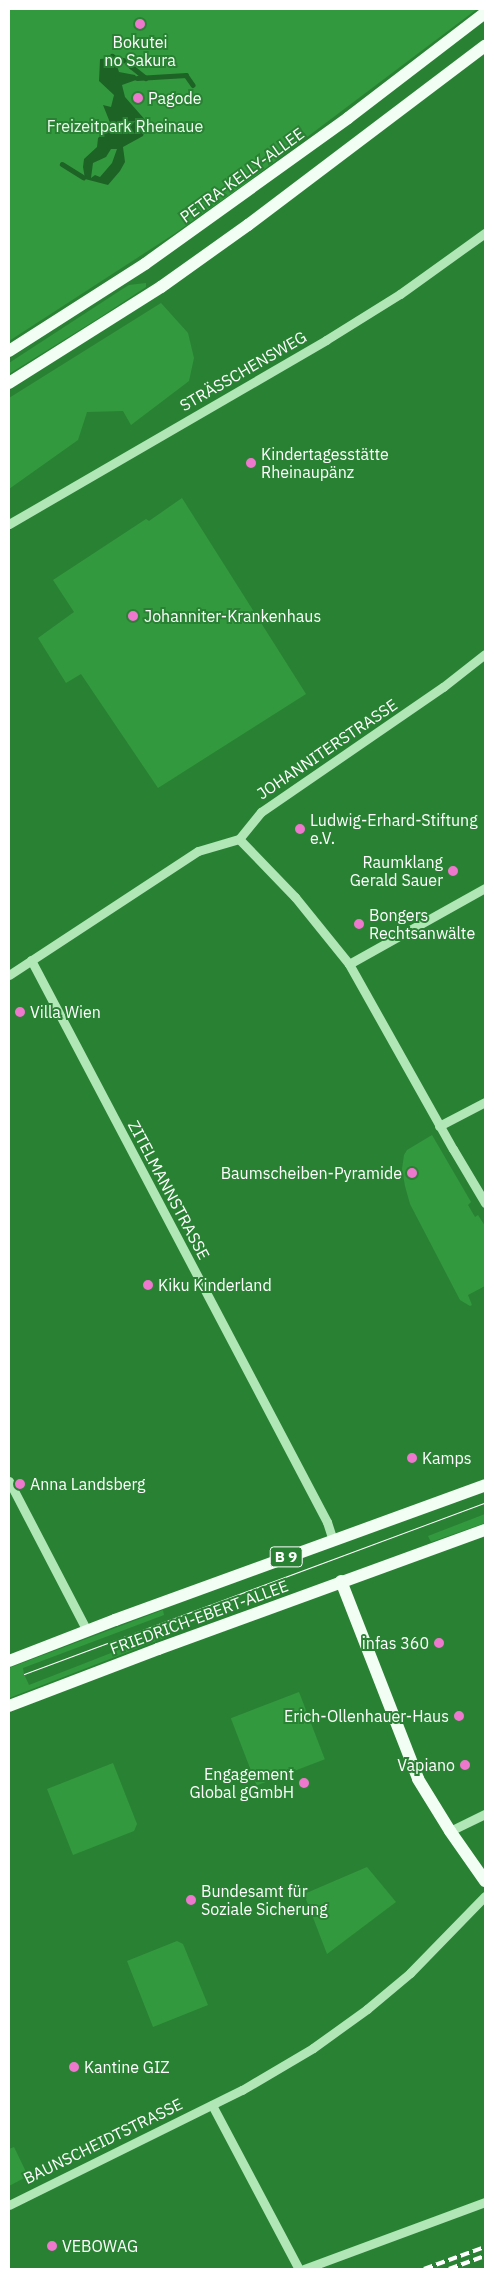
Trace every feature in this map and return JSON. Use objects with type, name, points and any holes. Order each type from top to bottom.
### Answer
[{"type":"main road","name":"PETRA-KELLY-ALLEE","points":[[9,351],[146,264],[348,118],[485,13]]},
{"type":"main road","points":[[9,383],[169,281],[248,225],[485,46]]},
{"type":"main road","name":"FRIEDRICH-EBERT-ALLEE","points":[[9,1661],[485,1485]]},
{"type":"main road","name":"FRIEDRICH-EBERT-ALLEE","points":[[9,1706],[341,1581],[485,1530]]},
{"type":"main road","points":[[341,1581],[418,1779],[450,1832],[485,1881]]},
{"type":"street","name":"STRÄSSCHENSWEG","points":[[9,524],[326,340],[400,294],[485,234]]},
{"type":"street","name":"JOHANNITERSTRASSE","points":[[9,975],[198,851],[238,838],[262,812],[443,687],[485,654]]},
{"type":"street","points":[[238,838],[295,897],[349,964],[377,1011],[439,1126],[485,1203]]},
{"type":"street","points":[[349,964],[485,888]]},
{"type":"street","name":"ZITELMANNSTRASSE","points":[[31,960],[327,1522],[333,1540]]},
{"type":"street","points":[[439,1126],[485,1102]]},
{"type":"street","points":[[9,1481],[87,1631]]},
{"type":"street","points":[[450,1832],[485,1814]]},
{"type":"street","name":"BAUNSCHEIDTSTRASSE","points":[[9,2205],[159,2129],[212,2105],[265,2077],[334,2034],[410,1973],[485,1896]]},
{"type":"street","points":[[212,2105],[299,2269]]},
{"type":"street","points":[[304,2269],[485,2202]]},
{"type":"green space","name":"Freizeitpark Rheinaue","points":[[9,9],[477,9],[242,186],[174,234],[9,341]]},
{"type":"green space","points":[[146,283],[146,287],[9,374],[9,363],[129,285]]},
{"type":"green space","points":[[161,303],[188,333],[194,358],[189,381],[131,425],[123,411],[87,412],[78,440],[9,489],[9,398]]},
{"type":"green space","points":[[182,498],[306,694],[158,788],[81,674],[66,683],[38,638],[74,612],[53,580],[146,519],[149,521]]},
{"type":"green space","points":[[432,1135],[471,1202],[468,1205],[475,1217],[478,1215],[485,1226],[485,1286],[468,1295],[472,1305],[470,1306],[460,1300],[410,1204],[405,1186],[402,1169],[404,1155],[407,1150]]},
{"type":"green space","points":[[485,1514],[485,1523],[431,1542],[428,1536]]},
{"type":"green space","points":[[163,1610],[164,1615],[23,1668],[24,1674],[29,1685],[170,1630],[172,1635],[9,1698],[9,1668]]},
{"type":"green space","points":[[299,1692],[325,1759],[257,1785],[231,1718]]},
{"type":"green space","points":[[113,1763],[137,1824],[134,1831],[73,1855],[47,1789]]},
{"type":"green space","points":[[367,1867],[396,1902],[327,1954],[304,1894]]},
{"type":"green space","points":[[177,1941],[183,1944],[208,2005],[153,2027],[127,1961]]},
{"type":"green space","points":[[14,2147],[28,2176],[9,2186],[9,2149]]},
{"type":"shaded area","points":[[111,58],[111,63],[117,66],[119,72],[135,75],[136,80],[122,85],[125,97],[147,122],[143,136],[123,147],[125,162],[108,185],[85,179],[83,167],[84,159],[97,147],[98,138],[111,125],[103,105],[111,107],[114,95],[99,81],[100,59]],"holes":[[[111,149],[117,149],[112,163],[100,177],[95,175],[91,178],[93,163],[106,157]]]},
{"type":"waterway","points":[[111,58],[112,56],[128,61],[131,66],[146,78]]},
{"type":"waterway","points":[[137,78],[186,75],[193,85]]},
{"type":"waterway","points":[[62,164],[83,177]]},
{"type":"tram line","points":[[24,1674],[485,1503]]},
{"type":"railway","points":[[424,2269],[485,2247]]},
{"type":"railway","points":[[449,2269],[485,2256]]},
{"type":"place","name":"Bokutei no Sakura","points":[[140,24]]},
{"type":"place","name":"Pagode","points":[[138,98]]},
{"type":"place","name":"Kindertagesstätte Rheinaupänz","points":[[251,463]]},
{"type":"place","name":"Johanniter-Krankenhaus","points":[[133,616]]},
{"type":"place","name":"Ludwig-Erhard-Stiftung e.V.","points":[[300,829]]},
{"type":"place","name":"Raumklang Gerald Sauer","points":[[453,871]]},
{"type":"place","name":"Bongers Rechtsanwälte","points":[[359,924]]},
{"type":"place","name":"Villa Wien","points":[[20,1012]]},
{"type":"place","name":"Baumscheiben-Pyramide","points":[[412,1173]]},
{"type":"place","name":"Kiku Kinderland","points":[[148,1285]]},
{"type":"place","name":"Kamps","points":[[412,1458]]},
{"type":"place","name":"Anna Landsberg","points":[[20,1484]]},
{"type":"place","name":"infas 360","points":[[439,1643]]},
{"type":"place","name":"Erich-Ollenhauer-Haus","points":[[459,1716]]},
{"type":"place","name":"Vapiano","points":[[465,1765]]},
{"type":"place","name":"Engagement Global gGmbH","points":[[304,1783]]},
{"type":"place","name":"Bundesamt für Soziale Sicherung","points":[[191,1900]]},
{"type":"place","name":"Kantine GIZ","points":[[74,2067]]},
{"type":"place","name":"VEBOWAG","points":[[52,2246]]}]
